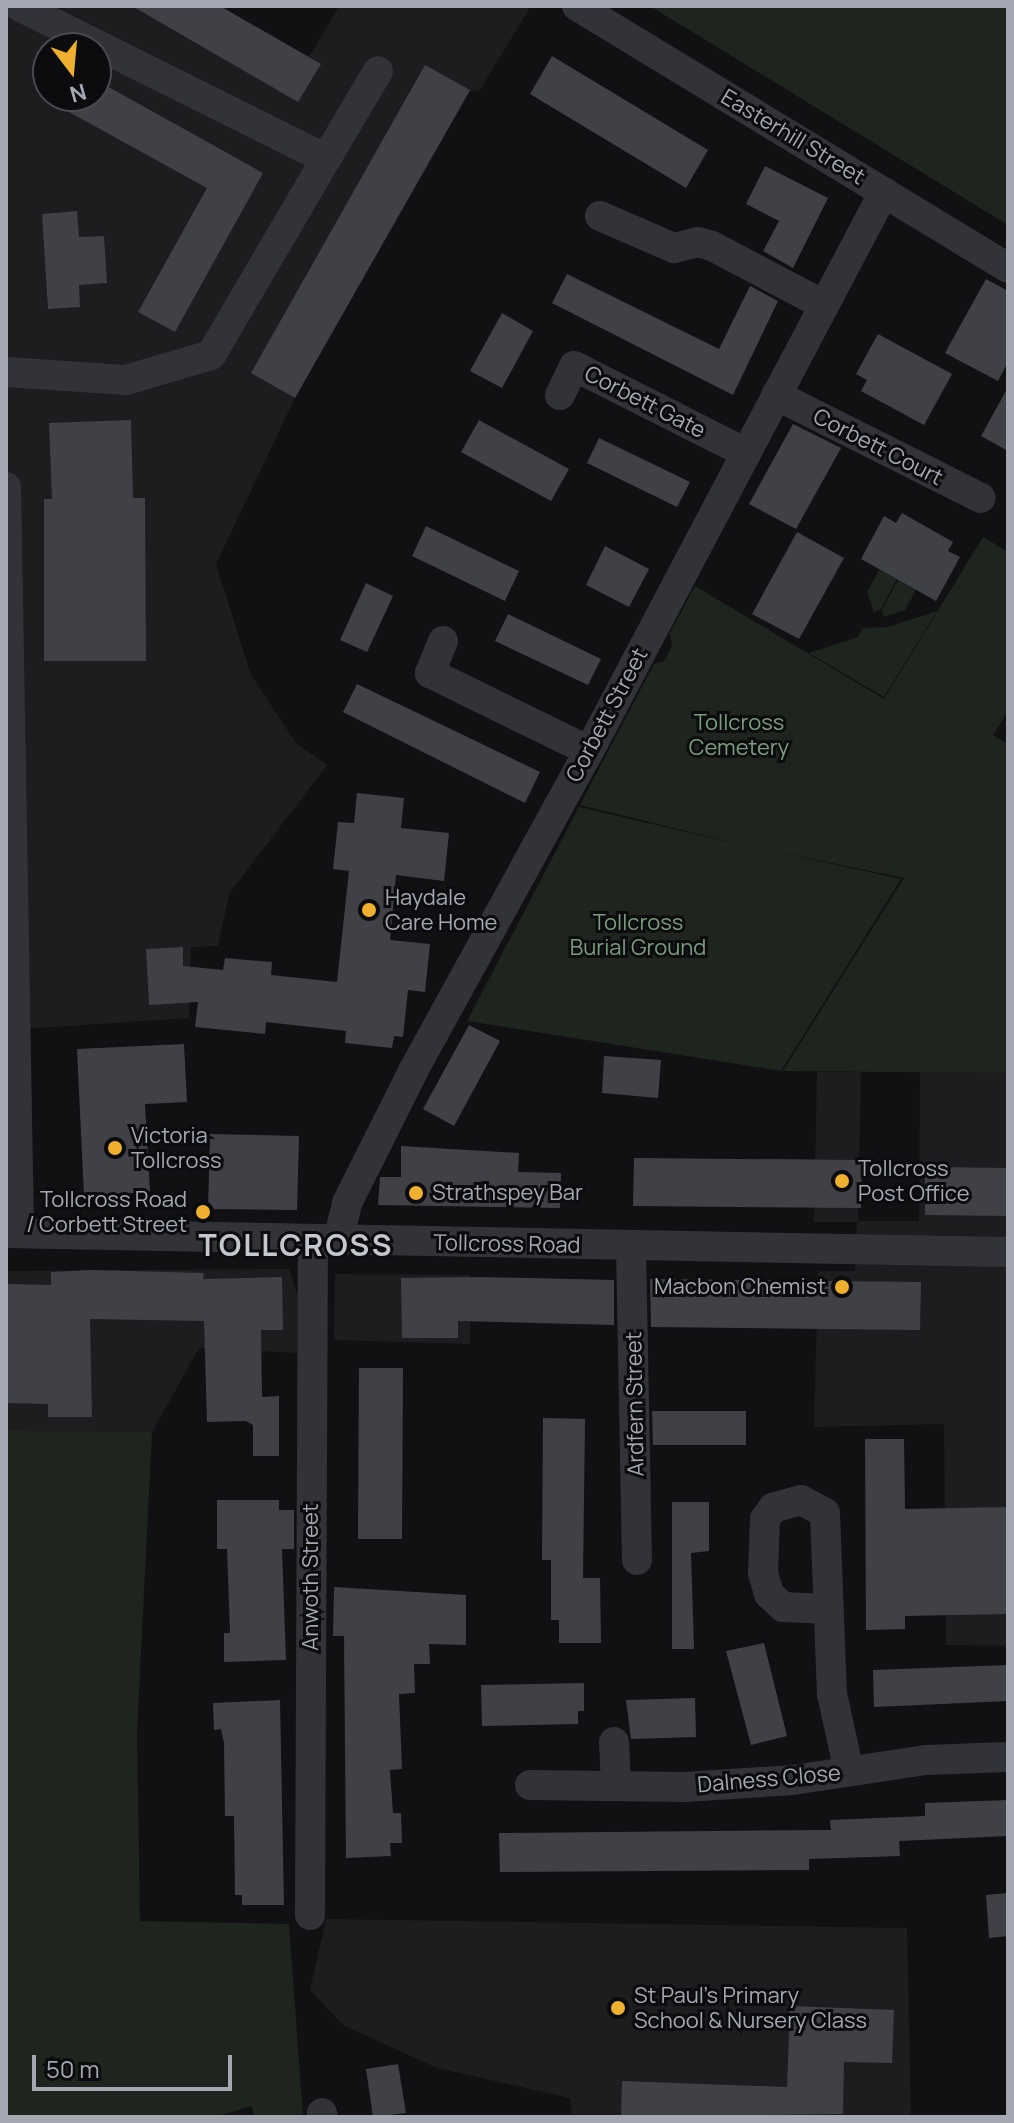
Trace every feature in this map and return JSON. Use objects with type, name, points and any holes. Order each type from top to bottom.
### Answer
[{"type":"street","points":[[19,6],[326,159]]},
{"type":"street","name":"Easterhill Street","points":[[577,6],[1008,268]]},
{"type":"street","points":[[6,372],[126,380],[211,355],[378,71]]},
{"type":"street","name":"Corbett Street","points":[[326,1240],[413,1071],[589,751],[884,192]]},
{"type":"street","points":[[600,216],[663,245],[712,246],[824,305]]},
{"type":"street","name":"Corbett Gate","points":[[560,395],[574,366],[746,453]]},
{"type":"street","name":"Corbett Court","points":[[776,395],[981,498]]},
{"type":"street","points":[[6,487],[12,1233]]},
{"type":"street","points":[[443,641],[430,673],[589,751]]},
{"type":"street","name":"Tollcross Road","points":[[12,1233],[631,1248],[1008,1252]]},
{"type":"street","name":"Anwoth Street","points":[[310,1915],[326,1240]]},
{"type":"street","name":"Ardfern Street","points":[[631,1248],[637,1560]]},
{"type":"street","points":[[828,1609],[832,1694],[849,1771]]},
{"type":"street","points":[[614,1742],[616,1783]]},
{"type":"street","name":"Dalness Close","points":[[530,1785],[616,1783],[701,1786],[1008,1757]]},
{"type":"shaded area","points":[[6,6],[220,6],[309,57],[339,6],[531,6],[480,90],[470,91],[295,398],[216,564],[251,675],[296,743],[327,765],[229,894],[218,946],[191,947],[189,1018],[6,1030]]},
{"type":"shaded area","points":[[817,1072],[861,1072],[858,1221],[919,1221],[920,1072],[1008,1073],[1008,1646],[946,1645],[944,1424],[814,1427],[818,1271],[855,1271],[857,1222],[814,1222]]},
{"type":"shaded area","points":[[289,1269],[299,1300],[297,1353],[199,1348],[152,1432],[6,1430],[6,1271]]},
{"type":"shaded area","points":[[335,1274],[470,1275],[470,1344],[334,1340]]},
{"type":"shaded area","name":"St Paul's Primary School & Nursery Class","points":[[326,1919],[907,1928],[911,2117],[572,2117],[570,2098],[437,2068],[343,2025],[310,1990]]},
{"type":"green space","points":[[650,6],[1008,6],[1008,225]]},
{"type":"green space","name":"Tollcross Cemetery","points":[[983,537],[1008,552],[1008,711],[993,735],[1008,744],[1008,1073],[783,1071],[904,878],[760,848],[901,879],[781,1071],[467,1021],[579,807],[755,848],[580,805],[654,664],[664,661],[672,646],[670,633],[695,586],[884,699]]},
{"type":"green space","points":[[879,570],[897,579],[881,609],[874,612],[867,592]]},
{"type":"green space","points":[[898,580],[916,590],[905,610],[884,617],[882,610]]},
{"type":"green space","points":[[937,611],[884,697],[809,653],[858,637],[863,628],[888,627]]},
{"type":"green space","points":[[6,1430],[152,1432],[137,1732],[140,1921],[289,1924],[303,2117],[255,2117],[251,2106],[216,2117],[6,2117]]},
{"type":"building","points":[[132,6],[220,6],[321,64],[298,102]]},
{"type":"building","points":[[552,56],[708,150],[686,188],[530,94]]},
{"type":"building","points":[[425,65],[470,90],[295,398],[251,373]]},
{"type":"building","points":[[112,89],[263,173],[175,332],[138,312],[207,188],[69,112],[112,112]]},
{"type":"building","points":[[765,166],[828,198],[793,268],[763,251],[779,221],[746,204]]},
{"type":"building","points":[[77,211],[79,237],[104,236],[107,283],[79,285],[80,307],[48,309],[42,214]]},
{"type":"building","points":[[567,274],[719,349],[750,286],[778,301],[733,395],[552,303]]},
{"type":"building","points":[[986,279],[1008,291],[1008,362],[998,381],[945,353]]},
{"type":"building","points":[[502,313],[533,331],[502,388],[470,371]]},
{"type":"building","points":[[878,334],[952,374],[924,425],[861,391],[867,380],[856,374]]},
{"type":"building","points":[[1008,387],[1008,451],[981,436]]},
{"type":"building","points":[[131,420],[133,498],[145,498],[146,661],[44,661],[44,499],[52,499],[49,423]]},
{"type":"building","points":[[479,420],[569,469],[551,501],[461,452]]},
{"type":"building","points":[[793,424],[841,448],[796,529],[749,504]]},
{"type":"building","points":[[599,438],[690,482],[677,507],[587,463]]},
{"type":"building","points":[[902,513],[953,542],[948,551],[960,557],[936,601],[861,559],[884,516],[896,523]]},
{"type":"building","points":[[426,526],[519,571],[505,601],[412,556]]},
{"type":"building","points":[[797,532],[844,558],[799,639],[752,614]]},
{"type":"building","points":[[605,546],[649,569],[629,607],[586,585]]},
{"type":"building","points":[[366,583],[393,596],[367,652],[340,640]]},
{"type":"building","points":[[508,614],[601,659],[588,685],[495,641]]},
{"type":"building","points":[[357,684],[540,772],[525,803],[343,712]]},
{"type":"building","name":"Haydale Care Home","points":[[357,793],[404,798],[401,828],[449,833],[444,881],[396,875],[390,940],[430,944],[425,992],[408,990],[403,1037],[394,1036],[392,1048],[345,1043],[346,1031],[266,1022],[265,1034],[195,1027],[198,1002],[149,1005],[146,949],[183,947],[183,966],[223,970],[225,958],[272,962],[271,975],[337,982],[349,871],[333,869],[338,822],[354,823]]},
{"type":"building","points":[[469,1025],[500,1041],[454,1126],[423,1109]]},
{"type":"building","name":"Victoria Tollcross","points":[[184,1044],[187,1102],[145,1104],[150,1192],[84,1196],[77,1049]]},
{"type":"building","points":[[604,1056],[661,1060],[658,1098],[602,1093]]},
{"type":"building","points":[[210,1134],[299,1136],[297,1210],[208,1209]]},
{"type":"building","points":[[401,1146],[519,1153],[518,1172],[561,1173],[560,1208],[378,1205],[380,1177],[401,1177]]},
{"type":"building","points":[[634,1158],[862,1160],[861,1208],[633,1206]]},
{"type":"building","points":[[925,1167],[1008,1168],[1008,1216],[925,1215]]},
{"type":"building","points":[[51,1272],[204,1273],[203,1279],[282,1277],[283,1330],[261,1330],[262,1397],[279,1396],[279,1456],[253,1456],[253,1425],[246,1421],[207,1422],[204,1321],[90,1319],[92,1417],[48,1417],[48,1404],[6,1403],[6,1284],[51,1285]]},
{"type":"building","points":[[401,1278],[614,1280],[614,1325],[458,1321],[458,1338],[402,1338]]},
{"type":"building","points":[[650,1279],[921,1282],[920,1330],[651,1327]]},
{"type":"building","points":[[359,1368],[403,1368],[402,1539],[358,1539]]},
{"type":"building","points":[[652,1411],[746,1411],[746,1445],[653,1445]]},
{"type":"building","points":[[543,1418],[585,1419],[583,1578],[600,1578],[601,1643],[559,1643],[559,1620],[551,1620],[551,1560],[542,1560]]},
{"type":"building","points":[[865,1439],[904,1439],[905,1509],[1008,1507],[1008,1614],[905,1616],[905,1629],[866,1630]]},
{"type":"building","points":[[217,1500],[279,1500],[279,1510],[294,1510],[294,1549],[282,1549],[286,1660],[224,1662],[224,1633],[230,1633],[227,1549],[217,1549]]},
{"type":"building","points":[[672,1502],[709,1502],[709,1551],[691,1553],[694,1649],[672,1649]]},
{"type":"building","points":[[334,1587],[466,1595],[466,1645],[429,1644],[430,1664],[414,1664],[415,1693],[399,1694],[402,1769],[390,1770],[393,1813],[401,1813],[402,1843],[390,1843],[391,1856],[346,1858],[344,1636],[333,1636]]},
{"type":"building","points":[[764,1643],[787,1736],[751,1745],[726,1651]]},
{"type":"building","points":[[1008,1665],[1008,1701],[874,1707],[873,1670]]},
{"type":"building","points":[[584,1683],[584,1711],[578,1711],[578,1724],[482,1726],[481,1685]]},
{"type":"building","points":[[695,1698],[696,1737],[631,1739],[626,1700]]},
{"type":"building","points":[[280,1700],[284,1905],[242,1905],[242,1895],[235,1895],[234,1816],[225,1816],[224,1743],[221,1729],[214,1730],[213,1703]]},
{"type":"building","points":[[1008,1800],[1008,1836],[899,1841],[900,1856],[809,1859],[809,1870],[500,1872],[499,1833],[831,1830],[830,1820],[925,1816],[925,1803]]},
{"type":"building","points":[[1008,1893],[1008,1936],[989,1938],[986,1895]]},
{"type":"building","points":[[790,2006],[894,2010],[892,2063],[844,2062],[843,2114],[621,2117],[622,2081],[787,2087]]},
{"type":"building","points":[[398,2064],[406,2113],[373,2117],[366,2069]]},
{"type":"place","name":"Haydale Care Home","points":[[369,910]]},
{"type":"place","name":"Victoria Tollcross","points":[[115,1148]]},
{"type":"place","name":"Tollcross Post Office","points":[[842,1181]]},
{"type":"place","name":"Strathspey Bar","points":[[416,1193]]},
{"type":"place","name":"Tollcross Road / Corbett Street","points":[[203,1212]]},
{"type":"place","name":"Macbon Chemist","points":[[842,1287]]},
{"type":"place","name":"St Paul's Primary School & Nursery Class","points":[[618,2008]]},
{"type":"district","name":"TOLLCROSS","points":[[296,1245]]},
{"type":"park label","name":"Tollcross Burial Ground","points":[[638,934]]}]
